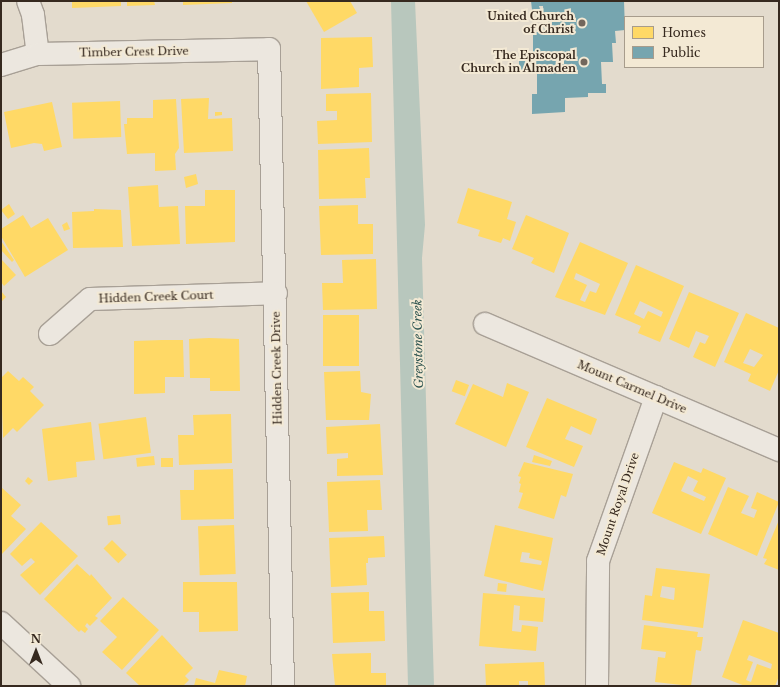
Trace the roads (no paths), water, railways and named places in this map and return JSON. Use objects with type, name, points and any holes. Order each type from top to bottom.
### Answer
[{"type":"street","points":[[28,1],[33,15],[38,54]]},
{"type":"street","name":"Timber Crest Drive","points":[[1,65],[38,54],[269,49]]},
{"type":"street","name":"Hidden Creek Drive","points":[[269,49],[276,293],[283,686]]},
{"type":"street","name":"Hidden Creek Court","points":[[50,334],[90,299],[276,293]]},
{"type":"street","name":"Mount Carmel Drive","points":[[485,324],[779,450]]},
{"type":"street","name":"Mount Royal Drive","points":[[597,686],[598,561],[656,397]]},
{"type":"street","points":[[1,623],[69,686]]},
{"type":"water","name":"Greystone Creek","points":[[391,1],[415,1],[425,225],[422,258],[434,686],[408,686]]},
{"type":"place","name":"United Church of Christ","points":[[582,23]]},
{"type":"place","name":"The Episcopal Church in Almaden","points":[[584,62]]}]
